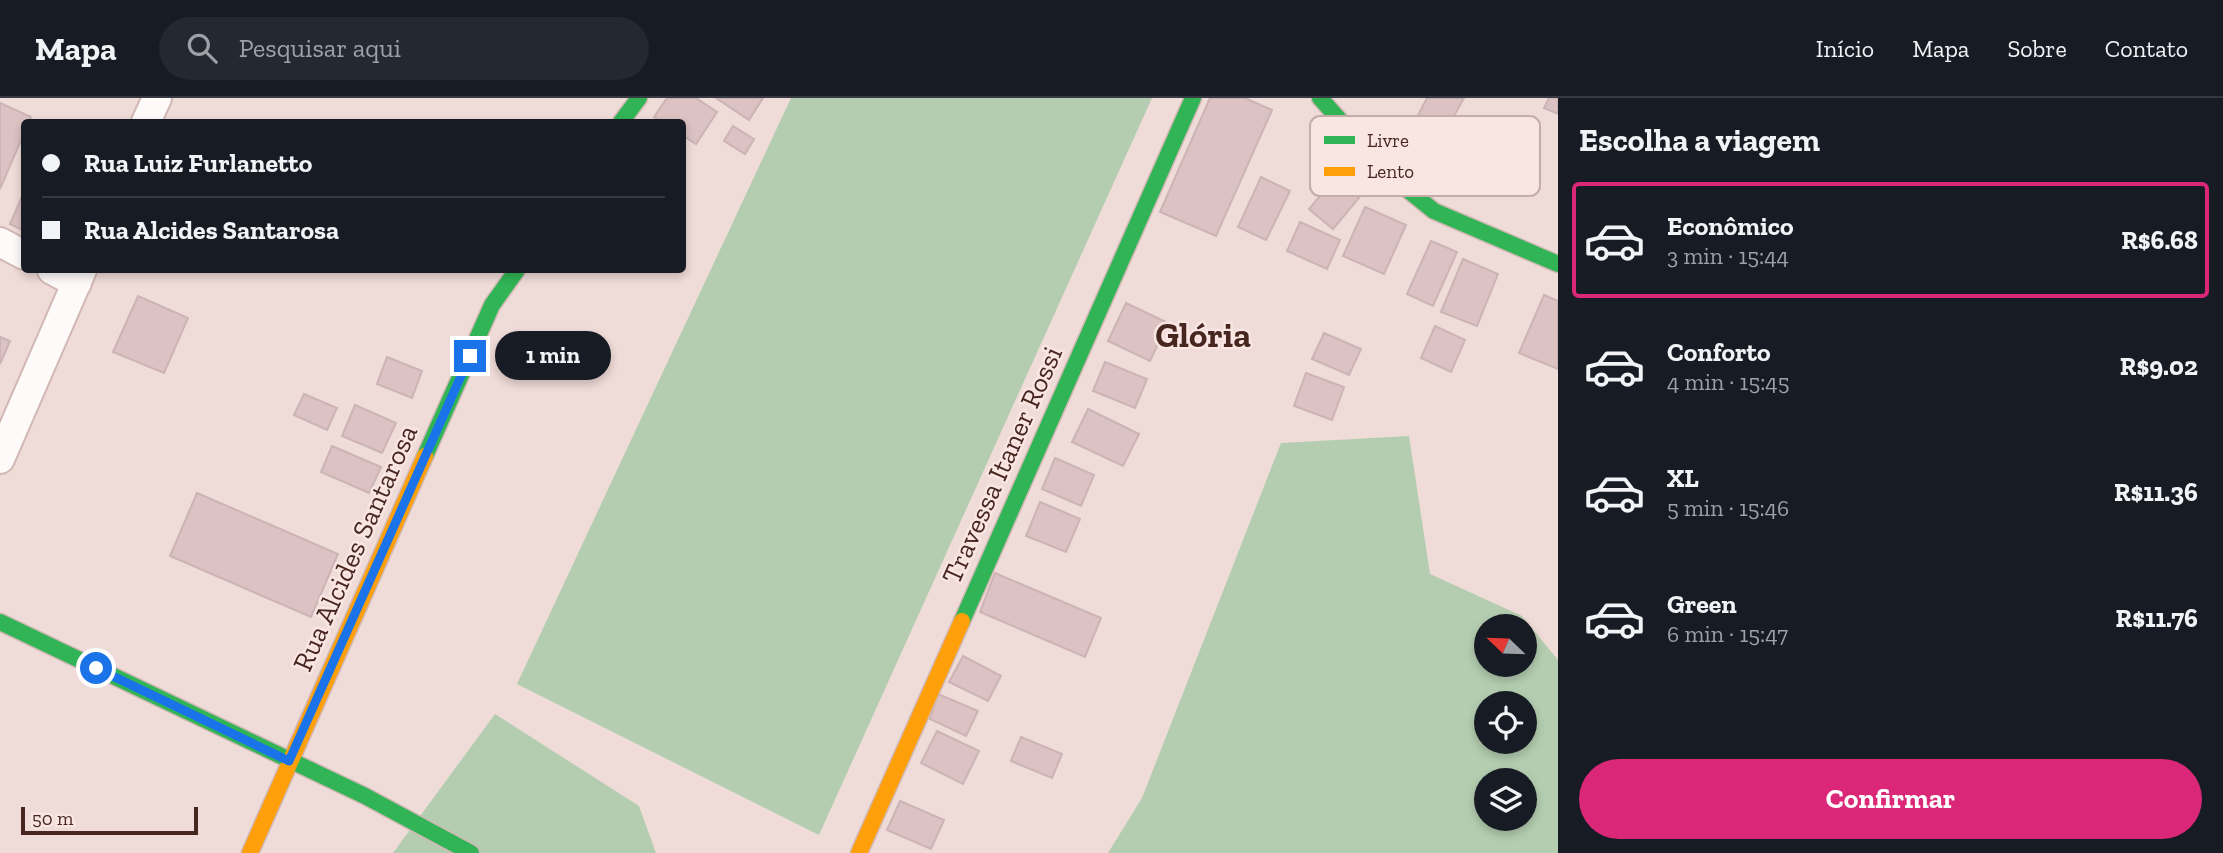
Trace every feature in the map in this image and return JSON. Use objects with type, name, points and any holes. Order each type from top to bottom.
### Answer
[{"type":"street","points":[[147,119],[157,98]]},
{"type":"street","points":[[623,119],[639,98]]},
{"type":"street","name":"Travessa Itaner Rossi","points":[[859,853],[1193,98]]},
{"type":"street","points":[[1320,98],[1336,116]]},
{"type":"street","points":[[1415,196],[1434,211],[1558,264]]},
{"type":"street","points":[[0,242],[21,253]]},
{"type":"street","name":"Rua Alcides Santarosa","points":[[250,853],[492,305],[515,273]]},
{"type":"street","points":[[0,459],[80,276]]},
{"type":"street","points":[[0,622],[365,796],[471,853]]},
{"type":"green space","points":[[791,98],[1152,98],[819,835],[517,684]]},
{"type":"green space","points":[[1409,436],[1430,574],[1518,614],[1474,614],[1474,677],[1537,677],[1537,634],[1558,660],[1558,853],[1108,853],[1142,798],[1281,443]]},
{"type":"green space","points":[[495,714],[639,806],[656,853],[393,853]]},
{"type":"building","points":[[667,98],[696,98],[717,112],[696,144],[686,138],[686,119],[654,117]]},
{"type":"building","points":[[716,98],[763,98],[749,120]]},
{"type":"building","points":[[1210,98],[1245,98],[1272,110],[1216,236],[1160,212]]},
{"type":"building","points":[[1427,98],[1464,98],[1454,116],[1418,116]]},
{"type":"building","points":[[1549,98],[1558,98],[1558,114],[1544,108]]},
{"type":"building","points":[[0,103],[31,117],[21,119],[21,140],[0,189]]},
{"type":"building","points":[[733,126],[754,139],[745,154],[724,141]]},
{"type":"building","points":[[1261,177],[1290,191],[1266,240],[1238,227]]},
{"type":"building","points":[[1320,196],[1359,198],[1333,229],[1309,209]]},
{"type":"building","points":[[21,199],[21,230],[10,224]]},
{"type":"building","points":[[1365,207],[1406,225],[1384,274],[1343,256]]},
{"type":"building","points":[[1300,222],[1340,240],[1327,269],[1287,251]]},
{"type":"building","points":[[1431,241],[1457,252],[1433,306],[1407,294]]},
{"type":"building","points":[[1463,259],[1498,274],[1477,326],[1441,312]]},
{"type":"building","points":[[1544,295],[1558,301],[1558,369],[1519,353]]},
{"type":"building","points":[[138,296],[188,318],[164,373],[113,352]]},
{"type":"building","points":[[1126,303],[1168,323],[1150,361],[1108,341]]},
{"type":"building","points":[[1435,326],[1465,340],[1451,372],[1421,358]]},
{"type":"building","points":[[1324,333],[1361,349],[1349,375],[1312,359]]},
{"type":"building","points":[[0,337],[10,341],[0,364]]},
{"type":"building","points":[[387,357],[422,371],[412,398],[377,384]]},
{"type":"building","points":[[1105,362],[1147,379],[1135,408],[1093,391]]},
{"type":"building","points":[[1306,373],[1344,387],[1332,420],[1294,406]]},
{"type":"building","points":[[304,394],[337,408],[327,430],[294,415]]},
{"type":"building","points":[[355,405],[396,423],[382,453],[342,436]]},
{"type":"building","points":[[1088,409],[1139,434],[1123,466],[1072,442]]},
{"type":"building","points":[[332,446],[381,467],[369,493],[321,472]]},
{"type":"building","points":[[1055,458],[1094,475],[1081,506],[1042,489]]},
{"type":"building","points":[[197,493],[338,554],[311,617],[170,556]]},
{"type":"building","points":[[1040,502],[1080,519],[1066,552],[1026,536]]},
{"type":"building","points":[[995,573],[1101,618],[1085,657],[980,612]]},
{"type":"building","points":[[963,656],[1001,676],[988,701],[949,682]]},
{"type":"building","points":[[938,694],[978,711],[966,736],[930,719]]},
{"type":"building","points":[[937,731],[979,751],[963,784],[921,763]]},
{"type":"building","points":[[1021,737],[1062,754],[1052,778],[1011,761]]},
{"type":"building","points":[[900,801],[944,820],[931,849],[887,830]]},
{"type":"traffic: fast","points":[[623,119],[639,98]]},
{"type":"traffic: fast","points":[[962,621],[1193,98]]},
{"type":"traffic: fast","points":[[1320,98],[1336,116]]},
{"type":"traffic: fast","points":[[1415,196],[1434,211],[1558,264]]},
{"type":"traffic: fast","points":[[425,456],[492,305],[515,273]]},
{"type":"traffic: fast","points":[[0,622],[365,796],[471,853]]},
{"type":"traffic: slow","points":[[250,853],[425,456]]},
{"type":"traffic: slow","points":[[859,853],[962,621]]},
{"type":"district","name":"Glória","points":[[1203,335]]},
{"type":"route","points":[[96,668],[289,761],[470,356]]}]
